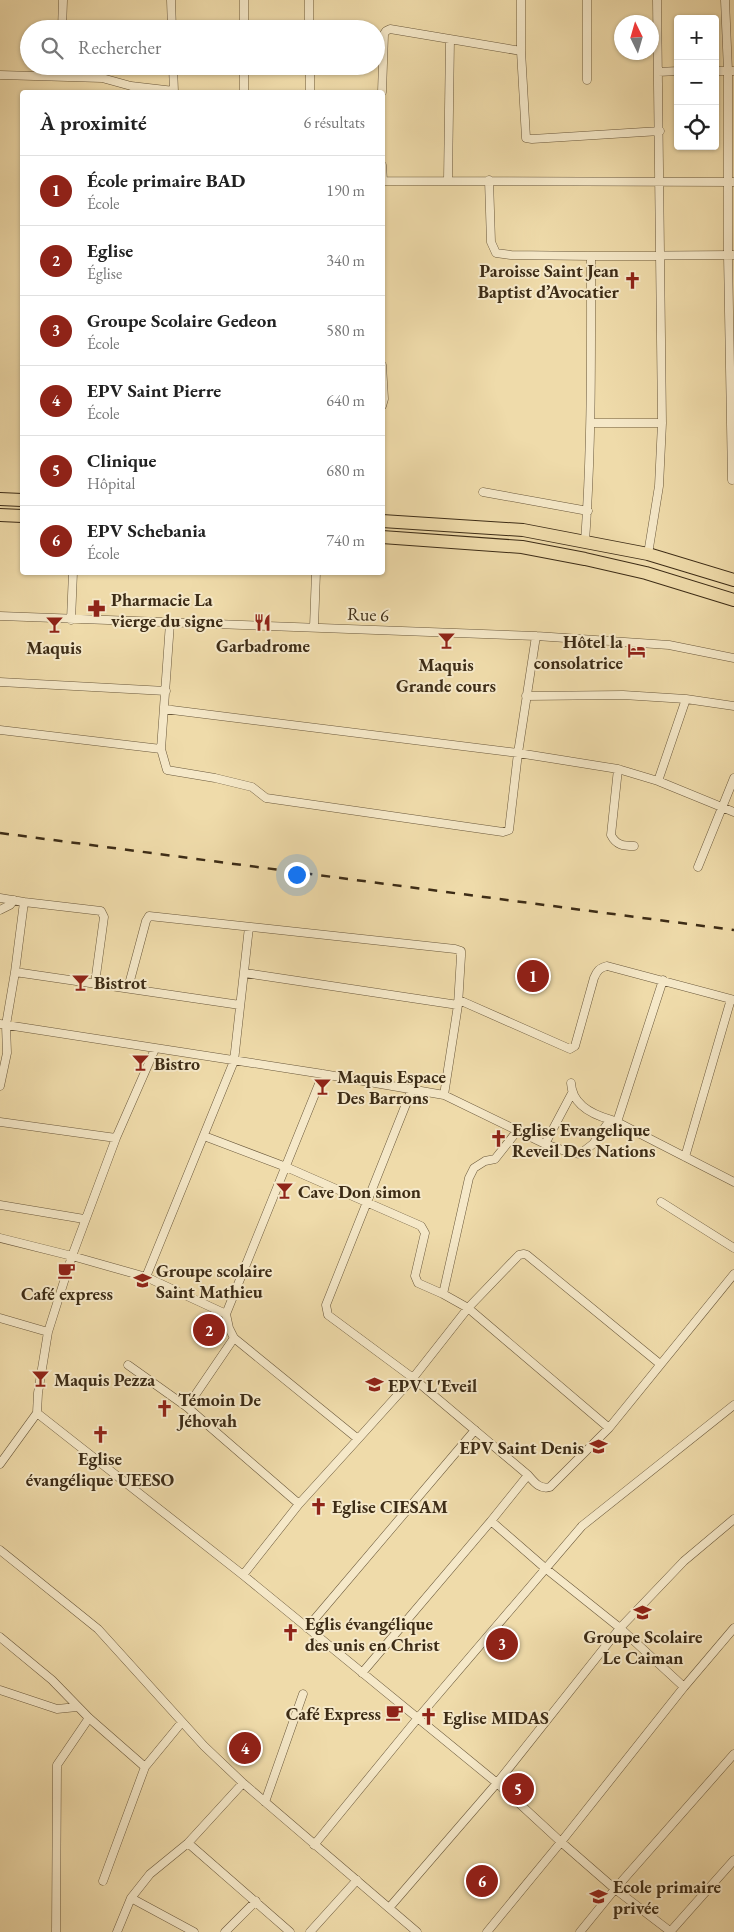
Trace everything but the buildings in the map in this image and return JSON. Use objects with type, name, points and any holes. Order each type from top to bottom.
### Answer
[{"type":"main road","points":[[0,499],[20,500]]},
{"type":"main road","points":[[0,515],[20,516]]},
{"type":"main road","points":[[385,521],[523,530],[648,554],[734,580]]},
{"type":"main road","points":[[385,538],[531,549],[646,573],[734,600]]},
{"type":"street","points":[[62,0],[62,20]]},
{"type":"street","points":[[172,0],[172,20]]},
{"type":"street","points":[[244,0],[244,20]]},
{"type":"street","points":[[309,0],[310,20]]},
{"type":"street","points":[[521,0],[521,51],[526,138],[660,131]]},
{"type":"street","points":[[587,0],[587,80]]},
{"type":"street","points":[[648,554],[659,486],[662,423],[657,0]]},
{"type":"street","points":[[724,0],[731,71],[732,480]]},
{"type":"street","points":[[385,32],[390,29],[521,51]]},
{"type":"street","points":[[448,180],[450,40]]},
{"type":"street","points":[[658,72],[674,72]]},
{"type":"street","points":[[0,75],[102,78],[131,86],[160,90]]},
{"type":"street","points":[[173,75],[174,90]]},
{"type":"street","points":[[244,75],[244,90]]},
{"type":"street","points":[[310,75],[310,90]]},
{"type":"street","points":[[382,90],[383,75]]},
{"type":"street","points":[[489,180],[491,242],[496,253],[511,255],[591,256],[660,254],[731,255]]},
{"type":"street","points":[[385,181],[731,182]]},
{"type":"street","points":[[585,541],[591,424],[591,256]]},
{"type":"street","points":[[591,424],[662,423]]},
{"type":"street","points":[[484,492],[588,511]]},
{"type":"street","points":[[71,620],[73,575]]},
{"type":"street","points":[[314,626],[316,575]]},
{"type":"street","name":"Rue 6","points":[[0,616],[71,620],[314,626],[536,636],[669,646],[734,658]]},
{"type":"street","points":[[170,623],[161,749],[167,770],[207,776],[252,787],[266,798],[503,832],[509,830],[518,753],[536,636]]},
{"type":"street","points":[[0,682],[166,691]]},
{"type":"street","points":[[526,696],[623,695],[686,699],[734,706]]},
{"type":"street","points":[[658,781],[686,699]]},
{"type":"street","points":[[164,709],[518,753],[618,769],[658,781],[734,812]]},
{"type":"street","points":[[0,730],[161,749]]},
{"type":"street","points":[[618,769],[611,835],[614,841],[622,846],[634,846]]},
{"type":"street","points":[[698,867],[734,778]]},
{"type":"street","points":[[0,898],[101,911],[104,917],[95,983]]},
{"type":"street","points":[[0,910],[10,905],[14,900]]},
{"type":"street","points":[[0,1086],[7,1053],[3,1025],[16,972],[24,902]]},
{"type":"street","points":[[128,988],[149,916],[455,948],[460,951],[461,956],[459,1003],[444,1095]]},
{"type":"street","points":[[146,1277],[234,1061],[249,927]]},
{"type":"street","points":[[244,973],[459,1003],[570,1049],[575,1046],[594,978],[598,970],[607,966],[733,1000],[685,1157]]},
{"type":"street","points":[[16,972],[240,1005]]},
{"type":"street","points":[[3,1025],[323,1074],[444,1095],[545,1144],[580,1154],[593,1144],[614,1121],[663,980]]},
{"type":"street","points":[[0,1464],[37,1414],[38,1393],[48,1332],[72,1256],[84,1219],[116,1138],[155,1049]]},
{"type":"street","points":[[323,1074],[226,1314],[229,1328],[234,1338],[358,1439]]},
{"type":"street","points":[[571,1083],[572,1093],[582,1106],[734,1182]]},
{"type":"street","points":[[412,1089],[326,1305],[326,1311],[328,1315],[413,1378],[528,1475],[539,1487],[544,1489],[550,1487],[610,1428],[734,1274]]},
{"type":"street","points":[[545,1144],[572,1093]]},
{"type":"street","points":[[0,1122],[116,1138]]},
{"type":"street","points":[[443,1294],[469,1178],[474,1168],[485,1161],[495,1159],[518,1130]]},
{"type":"street","points":[[204,1136],[286,1168],[416,1223],[425,1230],[416,1280],[418,1283],[468,1308],[610,1428]]},
{"type":"street","points":[[661,1202],[734,1248]]},
{"type":"street","points":[[0,1205],[84,1219]]},
{"type":"street","points":[[0,1238],[146,1277],[226,1314]]},
{"type":"street","points":[[243,1575],[299,1504],[413,1378],[468,1308],[519,1255],[528,1255],[660,1364]]},
{"type":"street","points":[[0,1318],[48,1332]]},
{"type":"street","points":[[187,1407],[234,1338]]},
{"type":"street","points":[[128,1365],[187,1407],[299,1504]]},
{"type":"street","points":[[314,1845],[417,1719],[589,1519],[734,1404]]},
{"type":"street","points":[[37,1414],[243,1575],[497,1783],[561,1842],[670,1932],[734,1860]]},
{"type":"street","points":[[307,1628],[475,1430]]},
{"type":"street","points":[[362,1674],[528,1475]]},
{"type":"street","points":[[389,1908],[497,1783],[620,1628],[684,1561],[734,1519]]},
{"type":"street","points":[[491,1521],[545,1568],[620,1628],[684,1687]]},
{"type":"street","points":[[0,1550],[98,1629],[182,1722],[243,1783],[417,1932]]},
{"type":"street","points":[[486,1932],[734,1628]]},
{"type":"street","points":[[0,1637],[52,1680],[89,1718],[146,1767]]},
{"type":"street","points":[[0,1690],[57,1709],[78,1707]]},
{"type":"street","points":[[265,1802],[303,1694]]},
{"type":"street","points":[[56,1932],[57,1765],[89,1718]]},
{"type":"street","points":[[103,1881],[146,1767],[182,1722]]},
{"type":"street","points":[[580,1932],[734,1754]]},
{"type":"street","points":[[117,1932],[130,1898],[150,1874],[188,1843],[243,1783]]},
{"type":"street","points":[[188,1843],[290,1932]]},
{"type":"street","points":[[310,1932],[357,1880]]},
{"type":"street","points":[[130,1898],[194,1932]]},
{"type":"street","points":[[226,1932],[256,1901]]},
{"type":"railway","points":[[0,833],[734,930]]},
{"type":"place","name":"Paroisse Saint Jean Baptist d’Avocatier","points":[[633,280]]},
{"type":"place","name":"Pharmacie La vierge du signe","points":[[97,609]]},
{"type":"place","name":"Garbadrome","points":[[263,622]]},
{"type":"place","name":"Maquis","points":[[54,624]]},
{"type":"place","name":"Maquis Grande cours","points":[[446,641]]},
{"type":"place","name":"Hôtel la consolatrice","points":[[637,651]]},
{"type":"place","name":"École primaire BAD","points":[[533,976]]},
{"type":"place","name":"Bistrot","points":[[80,982]]},
{"type":"place","name":"Bistro","points":[[140,1063]]},
{"type":"place","name":"Maquis Espace Des Barrons","points":[[323,1086]]},
{"type":"place","name":"Eglise Evangelique Reveil Des Nations","points":[[498,1139]]},
{"type":"place","name":"Cave Don simon","points":[[284,1191]]},
{"type":"place","name":"Café express","points":[[67,1270]]},
{"type":"place","name":"Groupe scolaire Saint Mathieu","points":[[142,1280]]},
{"type":"place","name":"Eglise","points":[[209,1330]]},
{"type":"place","name":"Maquis Pezza","points":[[40,1379]]},
{"type":"place","name":"EPV L'Eveil","points":[[374,1385]]},
{"type":"place","name":"Témoin De Jéhovah","points":[[164,1409]]},
{"type":"place","name":"Eglise évangélique UEESO","points":[[100,1435]]},
{"type":"place","name":"EPV Saint Denis","points":[[598,1447]]},
{"type":"place","name":"Eglise CIESAM","points":[[318,1506]]},
{"type":"place","name":"Groupe Scolaire Le Caiman","points":[[643,1613]]},
{"type":"place","name":"Eglis évangélique des unis en Christ","points":[[291,1633]]},
{"type":"place","name":"Groupe Scolaire Gedeon","points":[[502,1644]]},
{"type":"place","name":"Café Express","points":[[395,1713]]},
{"type":"place","name":"Eglise MIDAS","points":[[429,1717]]},
{"type":"place","name":"EPV Saint Pierre","points":[[245,1748]]},
{"type":"place","name":"Clinique","points":[[518,1789]]},
{"type":"place","name":"EPV Schebania","points":[[482,1881]]},
{"type":"place","name":"Ecole primaire privée","points":[[599,1896]]}]
